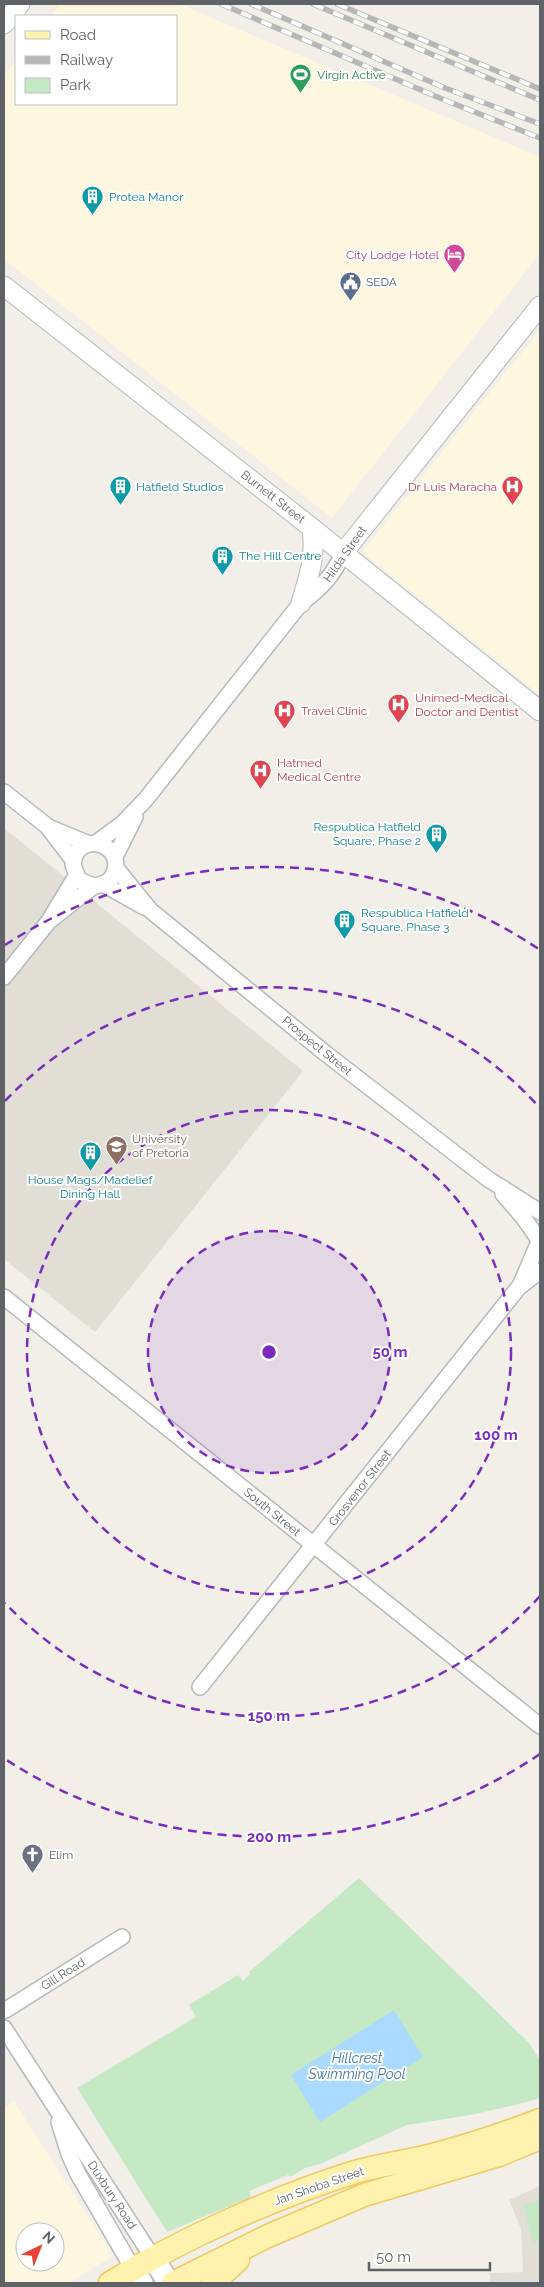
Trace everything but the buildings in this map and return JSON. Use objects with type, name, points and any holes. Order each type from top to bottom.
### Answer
[{"type":"main road","name":"Jan Shoba Street","points":[[110,2283],[138,2276],[153,2258],[254,2210],[328,2181],[356,2172],[429,2156],[501,2135],[540,2120]]},
{"type":"main road","name":"Jan Shoba Street","points":[[174,2283],[268,2236],[364,2195],[499,2155],[540,2138]]},
{"type":"main road","points":[[212,2283],[268,2236]]},
{"type":"main road","name":"Duxbury Road","points":[[153,2258],[169,2283]]},
{"type":"street","points":[[4,24],[20,4]]},
{"type":"street","points":[[4,276],[19,298]]},
{"type":"street","name":"Burnett Street","points":[[4,286],[343,552],[540,711]]},
{"type":"street","name":"Hilda Street","points":[[92,843],[123,823],[146,799],[301,603],[321,588],[337,568],[343,552],[540,306]]},
{"type":"street","points":[[301,603],[312,570],[314,544],[312,528]]},
{"type":"street","points":[[4,792],[47,826],[73,860],[76,876],[83,884],[99,885]]},
{"type":"street","name":"Hilda Street","points":[[115,863],[128,829],[146,799]]},
{"type":"street","points":[[47,826],[107,847],[115,863],[111,878],[49,921]]},
{"type":"street","points":[[73,860],[79,850],[92,843]]},
{"type":"street","name":"Prospect Street","points":[[115,863],[150,910]]},
{"type":"street","points":[[4,977],[49,921],[76,876]]},
{"type":"street","name":"Prospect Street","points":[[99,885],[150,910],[330,1058],[488,1179],[540,1212]]},
{"type":"street","name":"Prospect Street","points":[[488,1179],[519,1212],[539,1238]]},
{"type":"street","name":"Grosvenor Street","points":[[519,1288],[539,1238]]},
{"type":"street","name":"Grosvenor Street","points":[[200,1687],[519,1288],[540,1271]]},
{"type":"street","name":"South Street","points":[[4,1297],[540,1726]]},
{"type":"street","name":"Gill Road","points":[[4,2011],[122,1937]]},
{"type":"street","name":"Duxbury Road","points":[[4,2028],[153,2258]]},
{"type":"street","name":"Duxbury Road","points":[[55,2108],[69,2154],[78,2174],[138,2276]]},
{"type":"shaded area","points":[[61,4],[179,4],[540,157],[540,253],[332,518],[4,259],[4,76],[15,61],[15,105],[178,105],[178,15],[52,15]]},
{"type":"shaded area","points":[[540,330],[540,695],[362,552]]},
{"type":"shaded area","name":"University of Pretoria","points":[[4,828],[303,1071],[95,1332],[4,1259]]},
{"type":"shaded area","points":[[14,2101],[113,2256],[69,2283],[4,2283],[4,2108]]},
{"type":"shaded area","points":[[540,2186],[540,2283],[490,2283],[490,2273],[523,2272],[521,2229],[509,2200]]},
{"type":"green space","points":[[359,1878],[529,2043],[540,2060],[540,2098],[471,2115],[407,2125],[320,2164],[305,2168],[290,2177],[288,2175],[249,2191],[251,2197],[167,2232],[77,2088],[196,2017],[189,2005],[238,1975],[243,1981],[250,1974],[249,1972]]},
{"type":"green space","points":[[540,2200],[540,2240],[533,2243],[523,2205]]},
{"type":"water","name":"Hillcrest Swimming Pool","points":[[394,2010],[423,2057],[320,2122],[291,2075]]},
{"type":"railway","points":[[221,4],[442,99],[540,138]]},
{"type":"railway","points":[[251,4],[445,88],[540,124]]},
{"type":"railway","points":[[313,4],[540,100]]},
{"type":"railway","points":[[337,4],[540,89]]},
{"type":"place","name":"Virgin Active","points":[[301,94]]},
{"type":"place","name":"Protea Manor","points":[[93,216]]},
{"type":"place","name":"City Lodge Hotel","points":[[455,274]]},
{"type":"place","name":"SEDA","points":[[350,301]]},
{"type":"place","name":"Hatfield Studios","points":[[120,506]]},
{"type":"place","name":"Dr Luis Maracha","points":[[513,506]]},
{"type":"place","name":"The Hill Centre","points":[[223,575]]},
{"type":"place","name":"Unimed-Medical Doctor and Dentist","points":[[399,724]]},
{"type":"place","name":"Travel Clinic","points":[[285,730]]},
{"type":"place","name":"Hatmed Medical Centre","points":[[261,789]]},
{"type":"place","name":"Respublica Hatfield Square, Phase 2","points":[[437,853]]},
{"type":"place","name":"Respublica Hatfield Square, Phase 3","points":[[345,939]]},
{"type":"place","name":"University of Pretoria","points":[[116,1165]]},
{"type":"place","name":"House Mags/Madelief Dining Hall","points":[[90,1172]]},
{"type":"place","name":"Elim","points":[[33,1874]]}]
